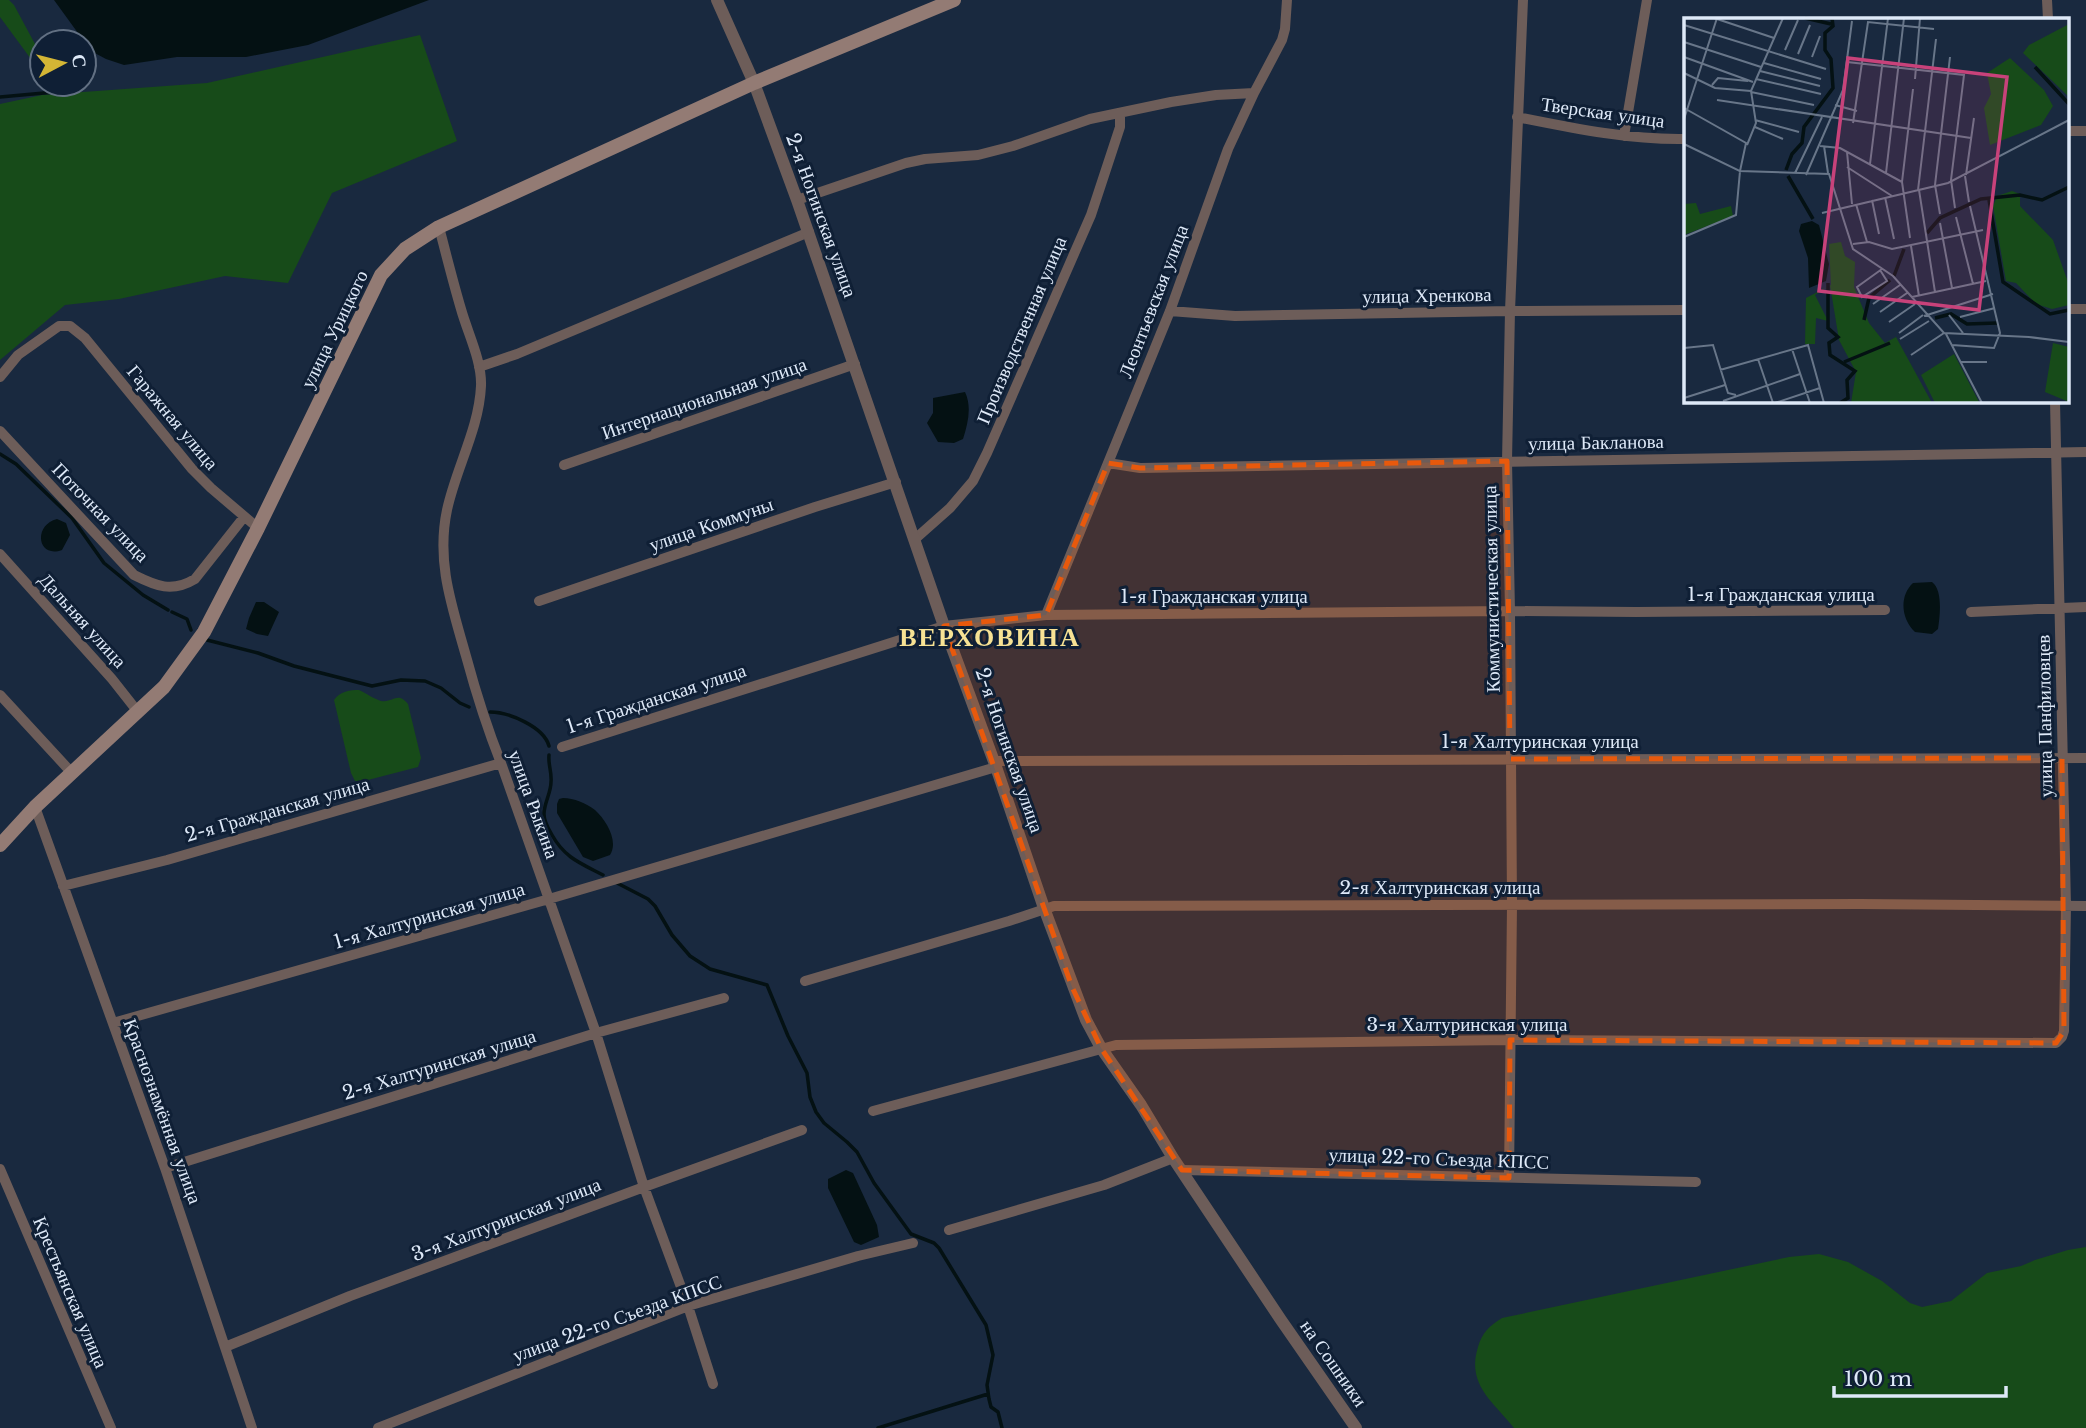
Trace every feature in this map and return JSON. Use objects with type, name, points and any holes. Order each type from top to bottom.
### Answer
[{"type":"main road","name":"улица Урицкого","points":[[0,845],[35,807],[164,687],[204,632],[258,528],[381,275],[405,249],[439,227],[754,83],[954,0]]},
{"type":"street","name":"2-я Ногинская улица","points":[[717,0],[754,83],[797,200],[944,625],[1086,1020],[1101,1048],[1281,1320]]},
{"type":"street","name":"Леонтьевская улица","points":[[1046,615],[1170,311],[1228,149],[1282,40],[1287,0]]},
{"type":"street","name":"Коммунистическая улица","points":[[1509,1178],[1512,905],[1507,461],[1510,311],[1523,0]]},
{"type":"street","points":[[1624,136],[1647,0]]},
{"type":"street","points":[[2047,0],[2048,18]]},
{"type":"street","points":[[797,200],[906,163],[978,155],[1090,119],[1171,102],[1216,95],[1254,93]]},
{"type":"street","name":"Производственная улица","points":[[915,539],[950,508],[973,481],[988,453],[1091,215],[1120,127],[1120,113]]},
{"type":"street","name":"Тверская улица","points":[[1517,117],[1624,136],[1658,140],[1684,139]]},
{"type":"street","points":[[2068,131],[2086,131]]},
{"type":"street","name":"улица Рыкина","points":[[439,227],[479,368],[481,384],[479,405],[448,506],[442,549],[456,621],[485,725],[501,762],[596,1033],[643,1187],[688,1306],[713,1384]]},
{"type":"street","points":[[479,368],[808,232]]},
{"type":"street","points":[[2068,309],[2086,309]]},
{"type":"street","name":"улица Хренкова","points":[[1170,311],[1235,316],[1684,310]]},
{"type":"street","name":"Гаражная улица","points":[[0,377],[18,355],[60,326],[70,326],[85,338],[192,469],[258,528]]},
{"type":"street","name":"Интернациональная улица","points":[[564,465],[855,364]]},
{"type":"street","name":"улица Панфиловцев","points":[[2055,402],[2066,906],[2064,1031]]},
{"type":"street","name":"Поточная улица","points":[[0,431],[134,575],[153,585],[173,587],[185,585],[195,579],[244,517]]},
{"type":"street","name":"улица Бакланова","points":[[1108,463],[1140,468],[2086,452]]},
{"type":"street","name":"улица Коммуны","points":[[539,601],[895,482]]},
{"type":"street","name":"Дальняя улица","points":[[0,554],[112,679],[138,712]]},
{"type":"street","points":[[1971,612],[2086,607]]},
{"type":"street","name":"1-я Гражданская улица","points":[[562,747],[944,625],[1046,615],[1885,610]]},
{"type":"street","points":[[0,695],[72,774]]},
{"type":"street","name":"1-я Халтуринская улица","points":[[113,1023],[549,899],[995,764],[1510,759],[2086,758]]},
{"type":"street","name":"2-я Гражданская улица","points":[[63,886],[167,859],[501,762]]},
{"type":"street","name":"Краснознамённая улица","points":[[35,807],[165,1168],[252,1428]]},
{"type":"street","name":"2-я Халтуринская улица","points":[[805,981],[1054,906],[2086,906]]},
{"type":"street","name":"2-я Халтуринская улица","points":[[165,1168],[596,1033],[724,998]]},
{"type":"street","name":"3-я Халтуринская улица","points":[[873,1111],[1116,1045],[1510,1040],[2056,1044],[2064,1031]]},
{"type":"street","name":"3-я Халтуринская улица","points":[[225,1347],[351,1296],[802,1130]]},
{"type":"street","points":[[949,1230],[1104,1185],[1173,1158]]},
{"type":"street","name":"Крестьянская улица","points":[[0,1169],[111,1428]]},
{"type":"street","name":"улица 22-го Съезда КПСС","points":[[1182,1170],[1696,1182]]},
{"type":"street","name":"улица 22-го Съезда КПСС","points":[[378,1428],[688,1306],[913,1242]]},
{"type":"street","name":"на Сошники","points":[[1281,1320],[1356,1428]]},
{"type":"highlighted area","points":[[1507,461],[1510,759],[2062,758],[2064,1031],[2056,1043],[1510,1040],[1509,1178],[1182,1170],[1101,1048],[1072,987],[944,626],[1046,615],[1108,463],[1140,468]]},
{"type":"green space","points":[[0,0],[9,0],[28,31],[28,55],[0,17]]},
{"type":"green space","points":[[420,35],[457,141],[332,193],[288,283],[225,276],[119,299],[65,305],[0,360],[0,104],[28,98],[98,98],[98,91],[207,83]]},
{"type":"green space","points":[[359,690],[381,701],[401,698],[408,704],[421,758],[418,767],[355,781],[334,700],[342,693]]},
{"type":"green space","points":[[2086,1247],[2086,1428],[1514,1428],[1484,1392],[1476,1372],[1475,1360],[1482,1338],[1490,1327],[1502,1318],[1789,1257],[1819,1254],[1848,1262],[1882,1281],[1910,1303],[1922,1307],[1951,1301],[1987,1273]]},
{"type":"shaded area","points":[[54,0],[429,0],[308,45],[246,57],[177,57],[124,65],[98,55],[98,28],[74,28]]},
{"type":"shaded area","points":[[965,392],[969,409],[963,439],[954,443],[938,442],[927,423],[933,413],[933,398]]},
{"type":"shaded area","points":[[57,519],[66,523],[70,535],[62,550],[47,550],[43,546],[41,534],[49,522]]},
{"type":"shaded area","points":[[1932,582],[1939,597],[1938,629],[1932,634],[1915,632],[1905,614],[1905,594],[1913,583]]},
{"type":"shaded area","points":[[256,602],[264,602],[279,612],[268,636],[246,629]]},
{"type":"shaded area","points":[[559,799],[584,803],[599,814],[612,837],[610,855],[593,861],[583,857],[557,813]]},
{"type":"shaded area","points":[[846,1170],[853,1173],[877,1225],[879,1237],[861,1245],[854,1242],[828,1188],[828,1179]]},
{"type":"waterway","points":[[0,97],[28,94]]},
{"type":"waterway","points":[[0,454],[16,464],[72,518],[104,563],[143,595],[168,610]]},
{"type":"waterway","points":[[172,612],[187,619],[191,630]]},
{"type":"waterway","points":[[207,640],[372,686],[401,680],[425,681],[441,688],[469,707]]},
{"type":"waterway","points":[[490,712],[525,722],[540,733],[549,746]]},
{"type":"waterway","points":[[549,755],[550,790],[544,810],[547,825],[557,843],[568,855],[603,875]]},
{"type":"waterway","points":[[617,883],[648,899],[690,956],[710,969],[767,985],[807,1073],[810,1097],[816,1112],[824,1123],[857,1152],[874,1183],[911,1234],[934,1243],[939,1248],[986,1325],[993,1355],[987,1385],[989,1399],[991,1407],[998,1412],[1002,1428]]},
{"type":"waterway","points":[[878,1428],[988,1394]]},
{"type":"district","name":"ВЕРХОВИНА","points":[[990,637]]}]
